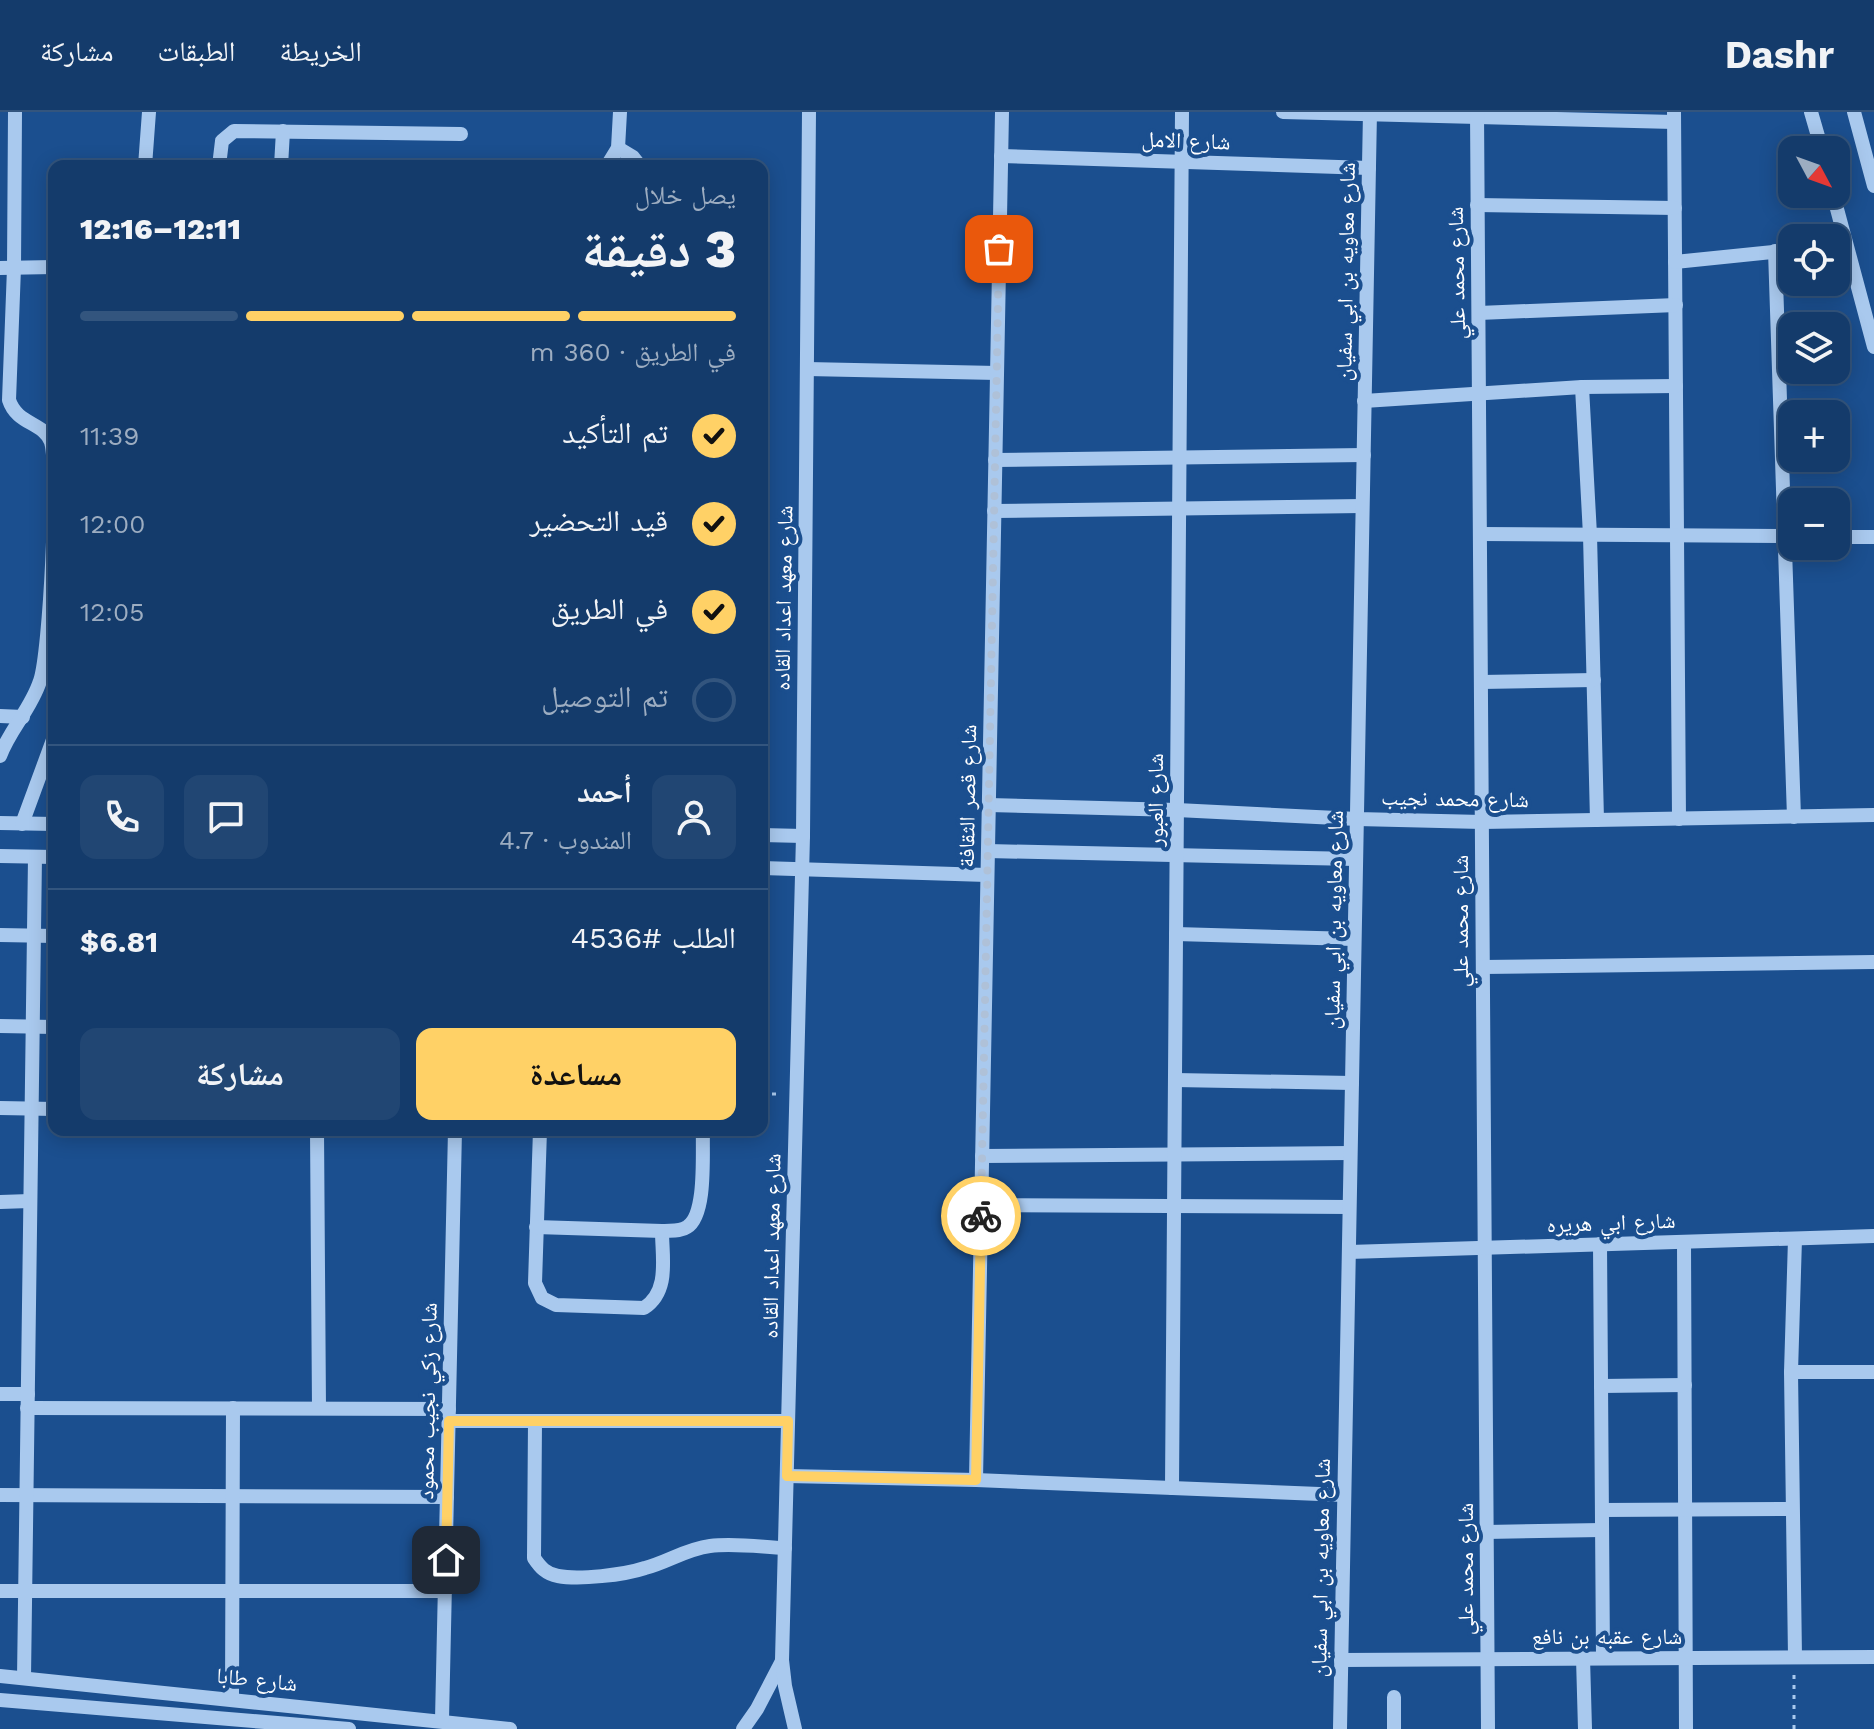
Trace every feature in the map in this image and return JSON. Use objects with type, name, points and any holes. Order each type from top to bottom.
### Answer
[{"type":"street","points":[[15,112],[7,268],[9,400],[12,411],[48,438]]},
{"type":"street","points":[[145,160],[149,112]]},
{"type":"street","points":[[611,160],[618,148],[620,112]]},
{"type":"street","name":"شارع معهد اعداد القاده","points":[[795,1729],[782,1660],[803,836],[809,112]]},
{"type":"street","name":"شارع قصر الثقافة","points":[[976,1480],[1002,112]]},
{"type":"street","name":"شارع العبور","points":[[1172,1488],[1182,112]]},
{"type":"street","points":[[1283,112],[1674,117],[1679,819]]},
{"type":"street","points":[[1811,112],[1818,136]]},
{"type":"street","points":[[1854,112],[1874,186]]},
{"type":"street","name":"شارع معاويه بن ابي سفيان","points":[[1340,1729],[1370,114]]},
{"type":"street","name":"شارع محمد علي","points":[[1477,115],[1488,1729]]},
{"type":"street","points":[[220,160],[221,145],[229,133],[239,131],[461,134]]},
{"type":"street","points":[[281,160],[283,131]]},
{"type":"street","points":[[618,148],[635,160]]},
{"type":"street","name":"شارع الامل","points":[[1001,156],[1369,168]]},
{"type":"street","points":[[1477,205],[1675,208]]},
{"type":"street","points":[[1775,251],[1786,488]]},
{"type":"street","points":[[1675,262],[1778,251]]},
{"type":"street","points":[[7,268],[48,267]]},
{"type":"street","points":[[1850,272],[1874,347]]},
{"type":"street","points":[[1479,313],[1676,305]]},
{"type":"street","points":[[807,369],[997,373]]},
{"type":"street","points":[[1364,401],[1582,387],[1676,386]]},
{"type":"street","points":[[1582,387],[1590,535],[1597,820]]},
{"type":"street","points":[[995,460],[1364,455]]},
{"type":"street","points":[[994,511],[1362,506]]},
{"type":"street","points":[[1480,534],[1778,536]]},
{"type":"street","points":[[1850,537],[1874,537]]},
{"type":"street","points":[[1789,560],[1794,817]]},
{"type":"street","points":[[0,756],[37,691],[44,669],[48,599]]},
{"type":"street","points":[[1481,682],[1594,680]]},
{"type":"street","points":[[0,716],[23,717]]},
{"type":"street","points":[[22,824],[48,753]]},
{"type":"street","name":"شارع محمد نجيب","points":[[989,805],[1482,822],[1874,815]]},
{"type":"street","points":[[0,823],[48,824]]},
{"type":"street","points":[[768,835],[803,836]]},
{"type":"street","points":[[988,851],[1356,859]]},
{"type":"street","points":[[0,856],[48,857]]},
{"type":"street","points":[[24,1678],[35,857]]},
{"type":"street","points":[[768,868],[987,875]]},
{"type":"street","points":[[1176,934],[1354,939]]},
{"type":"street","points":[[0,935],[48,936]]},
{"type":"street","points":[[1483,967],[1874,962]]},
{"type":"street","points":[[0,1026],[48,1027]]},
{"type":"street","points":[[1175,1080],[1352,1083]]},
{"type":"street","points":[[0,1108],[48,1109]]},
{"type":"street","points":[[317,1136],[319,1408]]},
{"type":"street","name":"شارع زكي نجيب محمود","points":[[442,1720],[455,1136]]},
{"type":"street","points":[[540,1136],[535,1283],[542,1298],[556,1305],[644,1308],[659,1294],[662,1283],[662,1231]]},
{"type":"street","points":[[536,1227],[682,1230],[697,1217],[700,1204],[703,1136]]},
{"type":"street","points":[[982,1156],[1350,1153]]},
{"type":"street","points":[[0,1202],[30,1201]]},
{"type":"street","points":[[981,1205],[1349,1207]]},
{"type":"street","name":"شارع ابي هريره","points":[[1349,1252],[1874,1236]]},
{"type":"street","points":[[1795,1239],[1791,1372],[1795,1657]]},
{"type":"street","points":[[1684,1242],[1686,1729]]},
{"type":"street","points":[[1600,1244],[1603,1658]]},
{"type":"street","points":[[1791,1372],[1874,1372]]},
{"type":"street","points":[[1601,1386],[1685,1385]]},
{"type":"street","points":[[0,1394],[28,1401],[319,1408],[535,1421],[788,1421]]},
{"type":"street","points":[[232,1699],[233,1408]]},
{"type":"street","points":[[535,1421],[534,1558],[541,1569],[558,1576],[592,1576],[644,1569],[690,1549],[714,1545],[785,1548]]},
{"type":"street","points":[[787,1476],[976,1480],[1344,1495]]},
{"type":"street","points":[[0,1495],[447,1497]]},
{"type":"street","points":[[1602,1510],[1792,1509]]},
{"type":"street","points":[[1486,1532],[1602,1530]]},
{"type":"street","points":[[0,1591],[445,1591]]},
{"type":"street","name":"شارع عقبه بن نافع","points":[[1341,1660],[1874,1657]]},
{"type":"street","points":[[1583,1658],[1585,1729]]},
{"type":"street","name":"شارع معهد اعداد القاده","points":[[743,1729],[782,1660]]},
{"type":"street","name":"شارع طابا","points":[[0,1676],[510,1729]]},
{"type":"street","points":[[1394,1697],[1394,1729]]},
{"type":"street","name":"شارع طابا","points":[[0,1700],[340,1728]]},
{"type":"path","points":[[1794,1729],[1795,1657]]},
{"type":"way so far","points":[[981,1216],[999,249]]},
{"type":"route","points":[[446,1560],[449,1421],[788,1421],[787,1476],[976,1480],[981,1216]]}]
